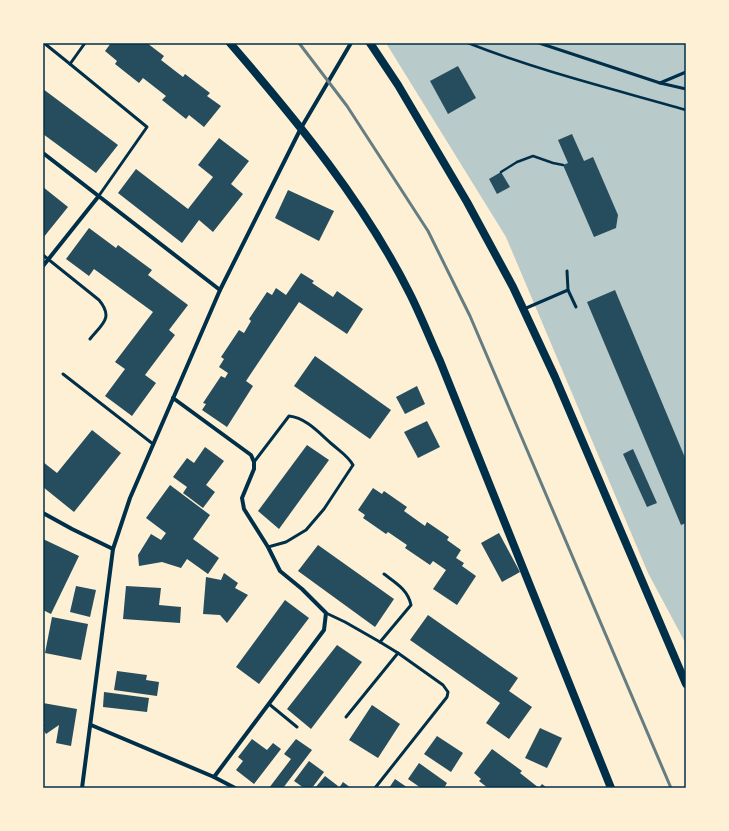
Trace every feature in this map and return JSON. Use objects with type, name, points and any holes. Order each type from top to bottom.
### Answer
[{"type":"main road","points":[[230,43],[301,128],[343,185],[387,253],[413,300],[446,376],[611,788]]},
{"type":"main road","points":[[370,43],[398,85],[467,202],[524,309],[555,377],[686,684]]},
{"type":"street","points":[[82,788],[107,589],[114,549],[130,498],[220,290],[301,128],[351,43]]},
{"type":"street","points":[[43,153],[220,290]]},
{"type":"street","points":[[43,266],[98,197]]},
{"type":"street","points":[[173,398],[250,455],[254,462],[254,469],[242,498],[244,509],[268,547],[280,571],[302,589],[326,613],[324,630],[214,777]]},
{"type":"street","points":[[43,513],[114,549]]},
{"type":"street","points":[[91,725],[214,777],[235,788]]},
{"type":"lane","points":[[44,43],[147,128],[98,197]]},
{"type":"lane","points":[[70,64],[85,43]]},
{"type":"lane","points":[[539,43],[660,83],[686,89]]},
{"type":"lane","points":[[660,83],[686,72]]},
{"type":"lane","points":[[43,255],[99,300],[105,307],[107,313],[106,319],[90,339]]},
{"type":"lane","points":[[567,270],[568,290],[576,307]]},
{"type":"lane","points":[[524,309],[568,290]]},
{"type":"lane","points":[[63,374],[153,444]]},
{"type":"lane","points":[[254,462],[289,416],[296,417],[313,426],[348,457],[353,464],[324,509],[306,530],[286,542],[268,547]]},
{"type":"lane","points":[[380,642],[411,605],[410,597],[403,588],[384,574]]},
{"type":"lane","points":[[326,613],[345,622],[398,653],[443,685],[448,692],[447,697],[375,788]]},
{"type":"lane","points":[[346,717],[398,653]]},
{"type":"lane","points":[[269,704],[297,727]]},
{"type":"path","points":[[468,43],[560,74],[686,110]]},
{"type":"path","points":[[501,172],[517,162],[533,156],[563,165]]},
{"type":"shaded area","points":[[386,43],[686,43],[686,644],[648,573],[506,237]]},
{"type":"building","points":[[111,43],[147,43],[164,56],[161,60],[183,77],[185,74],[210,93],[207,96],[221,106],[204,127],[189,115],[186,119],[162,100],[166,96],[143,78],[139,83],[115,64],[117,61],[105,51]]},
{"type":"building","points":[[458,66],[476,98],[448,114],[430,81]]},
{"type":"building","points":[[43,89],[118,145],[96,173],[43,134]]},
{"type":"building","points":[[572,134],[584,161],[593,157],[618,215],[616,228],[594,237],[563,165],[568,163],[558,140]]},
{"type":"building","points":[[219,138],[249,161],[231,184],[243,194],[213,232],[199,220],[182,243],[118,193],[136,169],[188,209],[213,177],[198,165]]},
{"type":"building","points":[[501,172],[510,187],[497,194],[489,179]]},
{"type":"building","points":[[43,187],[68,207],[43,238]]},
{"type":"building","points":[[288,190],[334,211],[319,241],[275,218]]},
{"type":"building","points":[[89,228],[116,248],[118,245],[152,270],[148,275],[188,305],[169,330],[175,335],[145,375],[156,383],[132,416],[105,396],[125,369],[115,362],[153,312],[94,269],[89,276],[66,259]]},
{"type":"building","points":[[301,273],[314,281],[312,283],[333,297],[337,291],[363,309],[347,334],[299,302],[246,381],[253,386],[227,427],[202,410],[206,404],[203,403],[221,376],[225,378],[228,373],[219,367],[224,359],[221,357],[239,330],[244,333],[251,321],[249,319],[267,292],[272,295],[276,288],[286,295]]},
{"type":"building","points":[[615,290],[686,460],[686,523],[681,525],[587,302]]},
{"type":"building","points":[[315,356],[391,410],[370,439],[294,386]]},
{"type":"building","points":[[417,386],[425,404],[405,414],[396,397]]},
{"type":"building","points":[[427,421],[440,447],[418,458],[404,432]]},
{"type":"building","points":[[92,430],[121,453],[74,512],[43,487],[43,462],[57,473]]},
{"type":"building","points":[[307,445],[329,460],[279,529],[258,511]]},
{"type":"building","points":[[205,447],[224,461],[206,485],[215,492],[203,508],[183,493],[187,487],[173,477],[187,458],[194,463]]},
{"type":"building","points":[[633,449],[657,503],[647,507],[623,454]]},
{"type":"building","points":[[170,485],[210,515],[193,539],[219,558],[208,574],[187,559],[181,568],[162,562],[139,566],[138,555],[151,534],[161,540],[166,533],[146,518]]},
{"type":"building","points":[[373,488],[382,494],[384,491],[407,507],[404,511],[425,526],[427,522],[449,537],[447,540],[461,550],[456,558],[464,563],[462,566],[476,576],[457,605],[433,589],[446,570],[433,561],[430,565],[405,548],[407,545],[388,532],[386,534],[363,518],[365,515],[358,510]]},
{"type":"building","points":[[499,533],[520,572],[502,582],[481,543]]},
{"type":"building","points":[[43,539],[79,556],[51,614],[43,610]]},
{"type":"building","points":[[318,545],[394,599],[375,627],[298,571]]},
{"type":"building","points":[[224,573],[238,583],[235,588],[248,595],[227,623],[220,615],[203,614],[206,577],[221,580]]},
{"type":"building","points":[[76,586],[96,590],[90,617],[70,612]]},
{"type":"building","points":[[126,586],[161,588],[159,605],[181,607],[180,623],[123,619]]},
{"type":"building","points":[[285,600],[309,618],[259,684],[236,667]]},
{"type":"building","points":[[428,615],[518,678],[509,691],[532,707],[509,739],[486,723],[500,703],[410,640]]},
{"type":"building","points":[[52,617],[88,624],[81,660],[45,653]]},
{"type":"building","points":[[337,645],[362,662],[311,729],[287,709]]},
{"type":"building","points":[[117,671],[147,675],[146,680],[159,682],[157,696],[114,690]]},
{"type":"building","points":[[104,692],[149,698],[147,712],[103,707]]},
{"type":"building","points":[[43,703],[77,709],[71,746],[56,743],[59,725],[46,734],[43,729],[43,724],[45,722],[43,722]]},
{"type":"building","points":[[372,705],[400,724],[378,758],[349,740]]},
{"type":"building","points":[[540,728],[562,738],[547,768],[525,758]]},
{"type":"building","points":[[437,736],[463,753],[451,772],[424,754]]},
{"type":"building","points":[[252,739],[267,750],[273,743],[281,749],[254,784],[236,770],[243,761],[238,757]]},
{"type":"building","points":[[296,739],[312,750],[283,788],[269,788],[291,759],[284,754]]},
{"type":"building","points":[[492,749],[522,771],[520,773],[539,788],[488,788],[479,781],[481,779],[474,773]]},
{"type":"building","points":[[309,761],[324,772],[312,788],[304,788],[294,781]]},
{"type":"building","points":[[419,763],[447,783],[444,788],[421,788],[408,779]]},
{"type":"building","points":[[325,776],[338,786],[337,788],[315,788]]},
{"type":"building","points":[[395,779],[408,788],[389,788]]},
{"type":"building","points":[[343,782],[351,788],[339,788]]},
{"type":"building","points":[[542,784],[547,788],[539,788]]},
{"type":"railway","points":[[299,43],[347,106],[428,231],[470,316],[671,788]]}]
